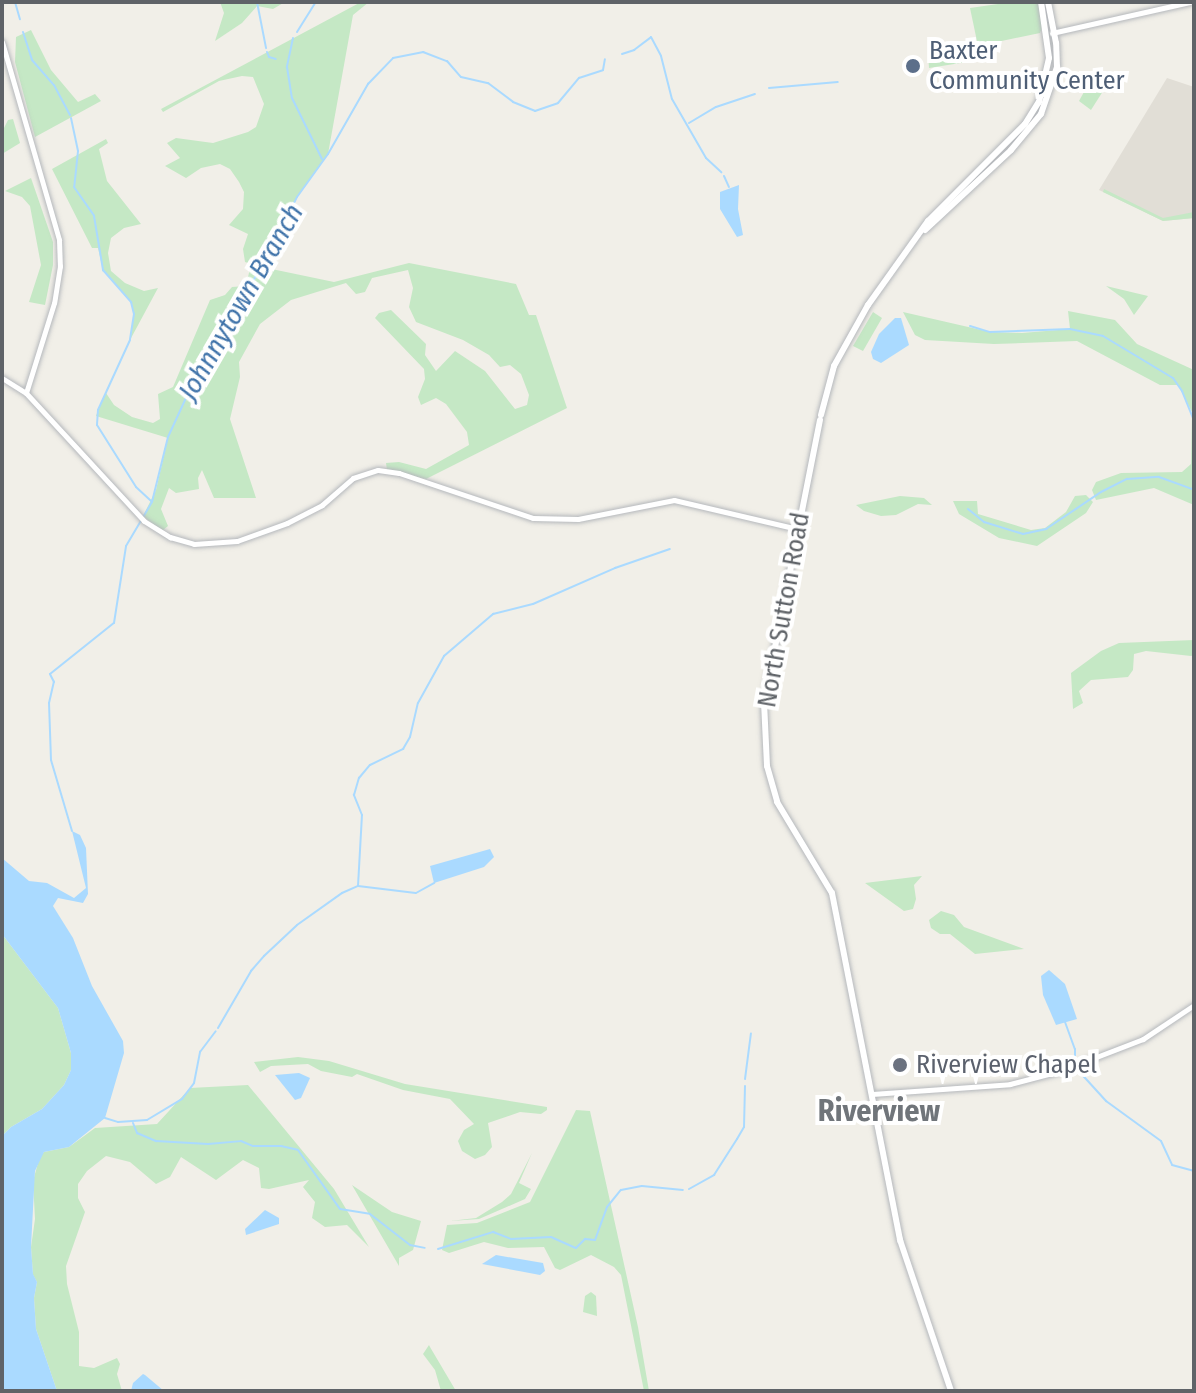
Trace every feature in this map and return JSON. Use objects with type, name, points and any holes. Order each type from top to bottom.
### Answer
[{"type":"main road","name":"North Sutton Road","points":[[1041,2],[1051,33]]},
{"type":"main road","name":"North Sutton Road","points":[[951,1391],[900,1240],[832,893],[777,802],[767,766],[764,702],[830,377],[844,342],[922,231],[1035,124],[1053,87],[1057,67],[1048,2]]},
{"type":"street","points":[[1051,33],[1190,2]]},
{"type":"street","points":[[2,42],[59,240],[60,266],[54,303],[26,393]]},
{"type":"street","points":[[2,378],[26,393],[144,521],[170,537],[194,544],[237,541],[308,514],[353,478],[378,470],[399,473],[533,518],[578,519],[674,500],[798,529]]},
{"type":"street","points":[[872,1094],[1010,1084],[1060,1071],[1143,1039],[1194,1005]]},
{"type":"shaded area","points":[[1167,78],[1194,87],[1194,218],[1163,221],[1099,190]]},
{"type":"green space","points":[[220,2],[285,2],[273,9],[257,6],[242,23],[215,41],[224,13]]},
{"type":"green space","points":[[361,2],[369,2],[353,15],[328,154],[297,197],[262,267],[334,282],[409,263],[516,284],[529,315],[536,315],[567,408],[426,479],[387,470],[386,463],[399,462],[426,469],[469,445],[467,432],[446,404],[436,398],[421,405],[418,397],[425,379],[424,369],[375,318],[379,313],[391,310],[426,344],[425,355],[436,371],[455,351],[485,371],[515,409],[527,405],[529,395],[521,374],[510,365],[500,367],[489,355],[463,340],[416,322],[409,307],[413,288],[408,270],[372,278],[365,292],[356,294],[346,283],[291,300],[260,324],[239,362],[240,377],[230,419],[256,498],[214,498],[202,470],[198,478],[199,489],[176,493],[169,488],[161,509],[168,526],[162,531],[143,516],[156,490],[168,438],[96,416],[106,393],[114,405],[132,417],[153,423],[160,419],[158,394],[173,387],[210,300],[225,295],[232,287],[246,286],[251,264],[245,262],[243,249],[248,234],[229,225],[243,209],[244,192],[239,182],[230,169],[220,164],[201,168],[186,178],[165,166],[180,158],[167,143],[176,138],[213,143],[248,132],[256,127],[264,104],[253,77],[242,76],[219,81],[163,112],[161,109]]},
{"type":"green space","points":[[1038,2],[1043,25],[1040,33],[978,46],[970,8]]},
{"type":"green space","points":[[31,30],[51,70],[78,102],[95,94],[101,101],[35,137],[15,62],[16,37]]},
{"type":"green space","points":[[970,43],[976,55],[973,61],[929,68],[928,53]]},
{"type":"green space","points":[[1090,81],[1105,88],[1091,110],[1079,101]]},
{"type":"green space","points":[[13,119],[20,143],[2,154],[2,132],[8,120]]},
{"type":"green space","points":[[106,139],[108,143],[99,149],[107,181],[141,224],[124,228],[111,238],[108,253],[111,271],[125,283],[144,291],[158,288],[130,340],[134,314],[131,302],[103,270],[98,248],[92,248],[52,169]]},
{"type":"green space","points":[[31,178],[53,242],[53,265],[45,305],[29,302],[41,265],[30,206],[22,197],[5,191]]},
{"type":"green space","points":[[1104,189],[1163,218],[1194,212],[1194,218],[1163,221],[1103,192]]},
{"type":"green space","points":[[1106,286],[1148,296],[1134,315],[1124,299]]},
{"type":"green space","points":[[1068,311],[1115,320],[1137,344],[1194,370],[1194,505],[1154,488],[1096,500],[1092,490],[1096,482],[1121,473],[1182,472],[1191,464],[1192,412],[1178,385],[1160,385],[1077,341],[994,344],[925,340],[915,335],[903,312],[990,332],[1022,333],[1070,329]]},
{"type":"green space","points":[[873,312],[882,318],[863,351],[853,346]]},
{"type":"green space","points":[[1086,495],[1093,502],[1086,513],[1037,546],[999,538],[959,514],[953,501],[977,501],[978,514],[1031,530],[1045,528],[1066,512],[1075,496]]},
{"type":"green space","points":[[900,496],[924,498],[932,505],[918,504],[896,515],[881,516],[856,505]]},
{"type":"green space","points":[[1194,640],[1194,655],[1191,656],[1146,651],[1134,654],[1133,670],[1128,677],[1091,680],[1079,691],[1083,703],[1073,709],[1071,673],[1101,651],[1119,643]]},
{"type":"green space","points":[[922,876],[914,885],[916,899],[913,909],[904,911],[865,883]]},
{"type":"green space","points":[[941,911],[954,915],[964,927],[1024,949],[975,954],[950,934],[940,934],[931,928],[929,920]]},
{"type":"green space","points":[[2,934],[58,1008],[71,1053],[71,1070],[64,1085],[42,1109],[11,1127],[2,1136]]},
{"type":"green space","points":[[298,1057],[329,1061],[405,1084],[547,1107],[547,1110],[541,1114],[520,1112],[488,1123],[492,1147],[485,1155],[475,1159],[462,1151],[458,1141],[464,1130],[474,1124],[450,1099],[403,1090],[357,1074],[352,1077],[321,1071],[308,1064],[271,1066],[260,1072],[254,1062]]},
{"type":"green space","points":[[248,1085],[334,1189],[369,1247],[347,1225],[325,1227],[312,1218],[315,1202],[303,1187],[309,1180],[261,1188],[259,1168],[243,1160],[216,1180],[181,1157],[170,1177],[156,1184],[130,1162],[106,1156],[87,1171],[78,1184],[78,1198],[85,1212],[66,1266],[67,1284],[79,1332],[79,1366],[94,1368],[117,1358],[122,1391],[57,1391],[36,1329],[34,1298],[37,1282],[33,1275],[31,1247],[35,1219],[33,1181],[40,1156],[44,1152],[69,1147],[95,1128],[157,1124],[190,1088]]},
{"type":"green space","points":[[576,1110],[590,1111],[638,1327],[649,1391],[644,1391],[621,1275],[614,1267],[591,1255],[560,1270],[555,1268],[544,1247],[508,1248],[484,1242],[449,1253],[442,1250],[447,1225],[477,1223],[530,1202]]},
{"type":"green space","points":[[532,1153],[519,1183],[531,1189],[525,1199],[479,1219],[450,1221],[476,1218],[502,1202],[511,1194]]},
{"type":"green space","points":[[352,1185],[392,1212],[421,1221],[413,1250],[399,1258],[399,1266]]},
{"type":"green space","points":[[591,1292],[596,1296],[597,1316],[583,1312],[585,1296]]},
{"type":"green space","points":[[429,1345],[456,1391],[441,1391],[435,1370],[423,1354]]},
{"type":"water","points":[[739,185],[738,209],[743,235],[737,237],[720,209],[720,192]]},
{"type":"water","points":[[895,318],[901,318],[909,345],[881,363],[873,359],[871,352],[879,334]]},
{"type":"water","points":[[72,831],[80,835],[86,848],[88,894],[83,903],[58,898],[53,906],[73,938],[92,986],[123,1041],[124,1053],[105,1118],[69,1147],[44,1152],[35,1171],[31,1247],[33,1274],[37,1282],[34,1298],[36,1329],[57,1391],[2,1391],[2,1136],[11,1127],[42,1109],[64,1085],[71,1070],[71,1053],[58,1008],[2,934],[2,858],[29,881],[47,883],[74,898],[86,888]]},
{"type":"water","points":[[490,849],[494,857],[484,867],[434,883],[430,866]]},
{"type":"water","points":[[1049,970],[1065,984],[1077,1019],[1056,1025],[1043,995],[1041,976]]},
{"type":"water","points":[[299,1073],[310,1078],[301,1098],[295,1100],[275,1075]]},
{"type":"water","points":[[265,1210],[279,1218],[279,1224],[246,1235],[245,1229]]},
{"type":"water","points":[[496,1255],[543,1263],[545,1271],[540,1275],[482,1264]]},
{"type":"water","points":[[143,1374],[164,1391],[131,1391],[133,1383]]},
{"type":"waterway","points":[[15,2],[20,19]]},
{"type":"waterway","points":[[257,2],[266,48]]},
{"type":"waterway","name":"Johnnytown Branch","points":[[297,32],[316,2]]},
{"type":"waterway","points":[[23,32],[32,60],[54,85],[70,115]]},
{"type":"waterway","points":[[622,54],[634,50],[651,37],[661,56],[672,99],[706,158],[721,172]]},
{"type":"waterway","name":"Johnnytown Branch","points":[[293,38],[287,67],[292,98],[322,159]]},
{"type":"waterway","points":[[267,52],[269,57],[276,59]]},
{"type":"waterway","name":"Johnnytown Branch","points":[[72,831],[51,760],[49,703],[54,682],[50,674],[114,623],[126,546],[152,502],[168,437],[209,348],[266,261],[297,197],[328,154],[368,84],[393,58],[423,52],[447,61],[461,77],[488,83],[513,102],[535,111],[558,103],[579,78],[603,70],[605,59]]},
{"type":"waterway","points":[[769,88],[838,82]]},
{"type":"waterway","points":[[689,123],[716,107],[755,94]]},
{"type":"waterway","points":[[71,118],[78,151],[74,187],[94,216],[103,270],[131,302],[134,314],[130,340],[98,410],[97,425],[136,487],[151,501]]},
{"type":"waterway","points":[[724,176],[729,187]]},
{"type":"waterway","points":[[970,326],[990,332],[1070,329],[1103,336],[1173,378],[1194,421]]},
{"type":"waterway","points":[[968,509],[984,522],[1023,534],[1046,529],[1101,492],[1127,479],[1159,477],[1194,490]]},
{"type":"waterway","points":[[358,886],[362,815],[354,795],[359,778],[370,765],[403,749],[410,737],[418,703],[444,656],[493,614],[533,604],[615,568],[670,549]]},
{"type":"waterway","points":[[218,1028],[251,971],[264,956],[297,925],[342,893],[358,886],[416,893],[434,883]]},
{"type":"waterway","points":[[1065,1022],[1075,1049],[1075,1063]]},
{"type":"waterway","points":[[105,1118],[118,1122],[147,1120],[182,1099],[194,1083],[200,1052],[216,1031]]},
{"type":"waterway","points":[[745,1079],[751,1033]]},
{"type":"waterway","points":[[1076,1068],[1106,1101],[1161,1141],[1172,1165],[1194,1171]]},
{"type":"waterway","points":[[689,1189],[714,1175],[744,1127],[745,1086]]},
{"type":"waterway","points":[[133,1123],[137,1133],[156,1141],[208,1144],[241,1141],[253,1146],[281,1146],[298,1150],[340,1209],[370,1214],[410,1245],[425,1248]]},
{"type":"waterway","points":[[438,1249],[493,1232],[511,1239],[551,1237],[576,1248],[585,1239],[595,1240],[607,1207],[621,1190],[642,1186],[683,1190]]},
{"type":"place","name":"Baxter Community Center","points":[[913,66]]},
{"type":"place","name":"Riverview Chapel","points":[[900,1065]]},
{"type":"district","name":"Riverview","points":[[879,1111]]}]
